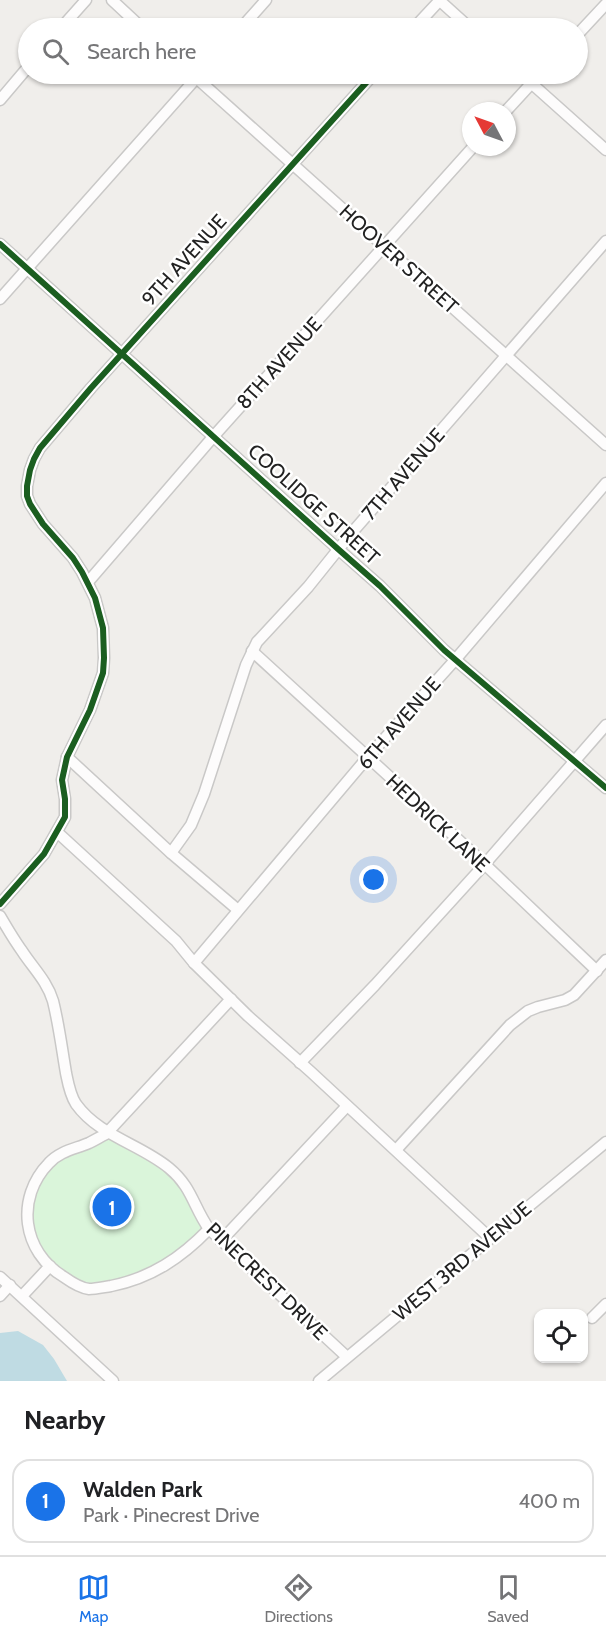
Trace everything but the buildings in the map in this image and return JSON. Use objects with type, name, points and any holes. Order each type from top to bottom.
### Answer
[{"type":"street","points":[[70,18],[86,0]]},
{"type":"street","points":[[112,0],[131,18]]},
{"type":"street","points":[[250,18],[266,0]]},
{"type":"street","points":[[423,18],[440,0],[459,18]]},
{"type":"street","points":[[588,23],[606,4]]},
{"type":"street","points":[[0,100],[18,79]]},
{"type":"street","points":[[0,299],[188,84]]},
{"type":"street","name":"HOOVER STREET","points":[[206,84],[606,445]]},
{"type":"street","name":"9TH AVENUE","points":[[87,582],[73,558],[34,512],[27,496],[29,474],[40,448],[365,84]]},
{"type":"street","points":[[514,102],[530,84]]},
{"type":"street","points":[[532,84],[606,150]]},
{"type":"street","name":"8TH AVENUE","points":[[87,582],[213,437],[465,156]]},
{"type":"street","name":"7TH AVENUE","points":[[171,853],[191,825],[204,794],[246,665],[263,634],[308,587],[338,549],[606,241]]},
{"type":"street","name":"COOLIDGE STREET","points":[[0,244],[380,586],[455,660],[606,788]]},
{"type":"street","name":"6TH AVENUE","points":[[194,963],[606,483]]},
{"type":"street","points":[[0,904],[44,854],[65,817],[62,780],[67,757],[84,724],[102,674],[104,658],[102,628],[95,598],[87,582]]},
{"type":"street","name":"HEDRICK LANE","points":[[252,651],[597,971]]},
{"type":"street","points":[[300,1063],[375,985],[484,865],[606,724]]},
{"type":"street","points":[[67,757],[171,853],[238,910]]},
{"type":"street","points":[[57,832],[168,933],[194,963],[248,1016],[490,1238]]},
{"type":"street","name":"PINECREST DRIVE","points":[[0,916],[23,953],[43,978],[50,994],[68,1084],[73,1099],[83,1113],[107,1132],[163,1163],[191,1193],[199,1214],[209,1229],[347,1357]]},
{"type":"street","points":[[396,1150],[510,1024],[528,1011],[574,995],[606,960]]},
{"type":"street","points":[[209,1229],[166,1266],[132,1282],[85,1289],[60,1275],[39,1252],[28,1230],[27,1211],[30,1191],[40,1172],[58,1155],[91,1142],[107,1132],[231,999]]},
{"type":"street","points":[[221,1240],[347,1106]]},
{"type":"street","name":"WEST 3RD AVENUE","points":[[319,1381],[606,1142]]},
{"type":"street","points":[[22,1296],[50,1266]]},
{"type":"street","points":[[0,1277],[113,1381]]},
{"type":"street","points":[[0,1296],[10,1286]]},
{"type":"street","points":[[592,1318],[606,1304]]},
{"type":"green space","points":[[106,1134],[171,1170],[208,1229],[143,1277],[85,1288],[39,1252],[27,1211],[50,1161]]},
{"type":"water","points":[[18,1331],[43,1345],[67,1381],[0,1381],[0,1333]]},
{"type":"cycle path","points":[[0,904],[44,854],[65,817],[62,780],[67,757],[90,710],[103,673],[103,628],[95,598],[73,558],[43,524],[27,496],[30,470],[34,459],[40,448],[91,388],[365,84]]},
{"type":"cycle path","points":[[0,244],[380,586],[444,650],[606,788]]},
{"type":"place","name":"Walden Park","points":[[112,1207]]}]
